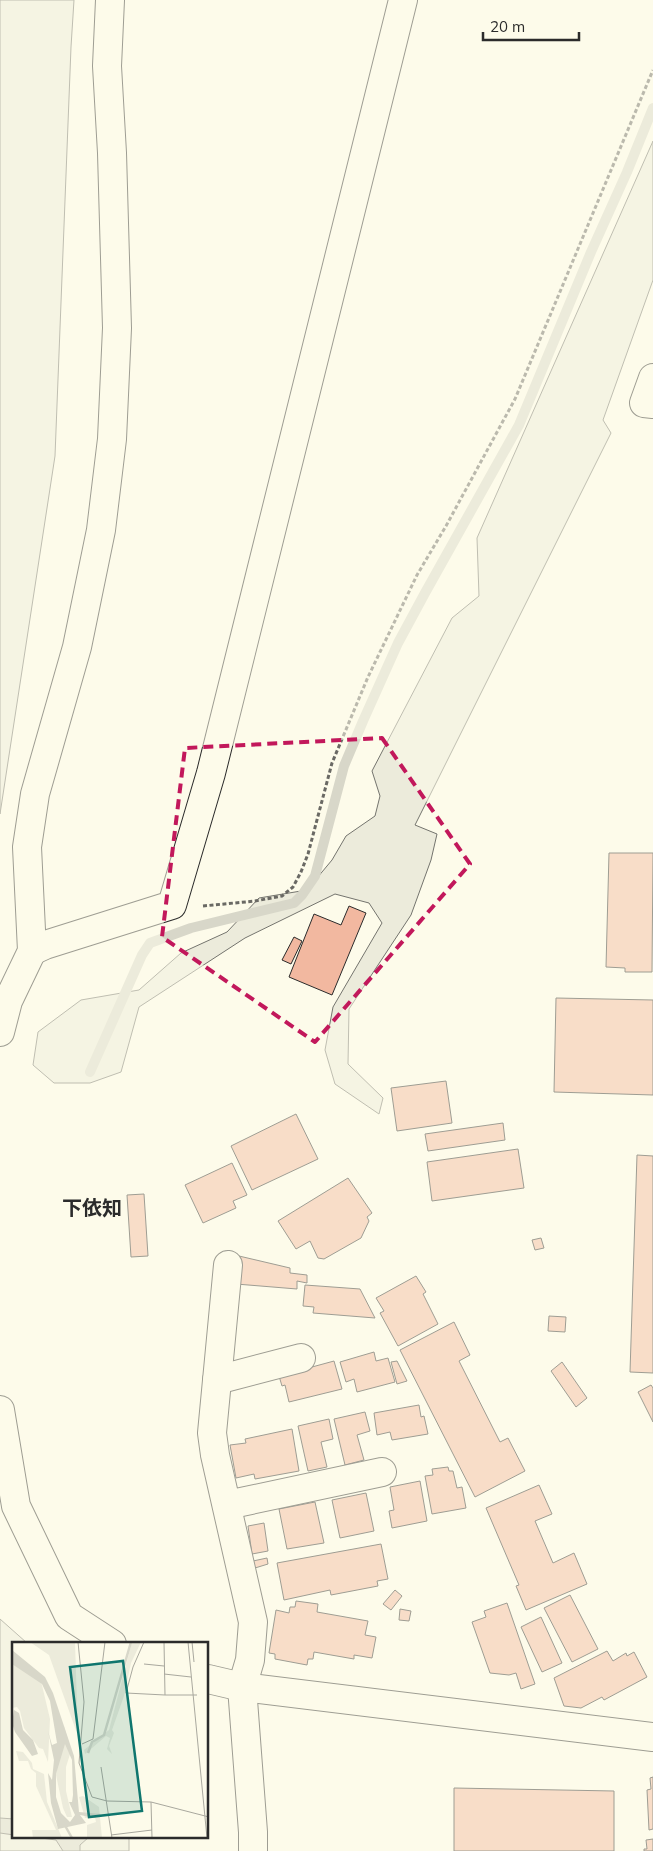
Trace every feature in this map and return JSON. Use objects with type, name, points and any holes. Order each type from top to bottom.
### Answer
[{"type":"street","points":[[0,1032],[8,1000],[32,951],[27,847],[35,794],[77,647],[101,530],[112,440],[117,328],[112,152],[107,66],[110,0]]},
{"type":"street","points":[[32,951],[45,945],[172,906],[213,764],[403,0]]},
{"type":"street","points":[[653,378],[644,402],[653,404]]},
{"type":"street","points":[[228,1265],[212,1433],[215,1455],[253,1622],[250,1660],[242,1687],[253,1851]]},
{"type":"street","points":[[217,1380],[301,1358]]},
{"type":"street","points":[[0,1410],[16,1506],[69,1616],[109,1642]]},
{"type":"street","points":[[227,1506],[382,1472]]},
{"type":"street","points":[[209,1679],[242,1687],[653,1737]]},
{"type":"path","points":[[172,906],[207,906],[255,901],[282,896],[294,887],[302,872],[308,854],[332,763],[368,677],[417,575],[515,399],[653,70]]},
{"type":"highlighted area","points":[[382,738],[470,864],[315,1042],[162,937],[185,748]]},
{"type":"shaded area","points":[[0,0],[74,0],[55,456],[0,814]]},
{"type":"shaded area","points":[[653,141],[653,280],[603,420],[611,433],[415,825],[437,834],[431,860],[411,915],[349,1009],[348,1064],[383,1098],[379,1114],[335,1084],[325,1050],[333,1007],[382,923],[369,903],[335,894],[245,938],[139,1007],[121,1072],[90,1083],[54,1083],[33,1065],[38,1032],[81,1000],[139,990],[181,953],[227,932],[259,898],[307,890],[332,860],[346,836],[375,816],[380,796],[372,771],[452,618],[479,596],[477,538]]},
{"type":"shaded area","points":[[0,1619],[26,1642],[12,1642],[12,1838],[129,1838],[129,1851],[0,1851]]},
{"type":"shaded area","points":[[0,1818],[12,1819],[12,1835],[0,1833]]},
{"type":"shaded area","points":[[41,1838],[88,1838],[80,1845],[80,1851],[63,1851],[56,1840]]},
{"type":"building","points":[[609,853],[653,853],[652,972],[625,972],[625,968],[606,967]]},
{"type":"building","points":[[349,906],[366,913],[332,995],[289,977],[314,914],[341,925]]},
{"type":"building","points":[[294,937],[302,941],[291,964],[282,960]]},
{"type":"building","points":[[556,998],[653,1000],[653,1095],[554,1092]]},
{"type":"building","points":[[446,1081],[452,1123],[397,1131],[391,1088]]},
{"type":"building","points":[[296,1114],[318,1159],[252,1190],[231,1146]]},
{"type":"building","points":[[503,1123],[505,1140],[428,1151],[425,1134]]},
{"type":"building","points":[[518,1149],[524,1188],[432,1201],[427,1162]]},
{"type":"building","points":[[637,1155],[653,1156],[653,1373],[630,1372]]},
{"type":"building","points":[[232,1163],[247,1195],[233,1201],[236,1208],[203,1223],[185,1185]]},
{"type":"building","points":[[348,1178],[372,1213],[367,1217],[369,1221],[361,1238],[324,1259],[318,1258],[310,1241],[296,1249],[278,1221]]},
{"type":"building","points":[[144,1194],[148,1256],[131,1257],[127,1195]]},
{"type":"building","points":[[541,1238],[544,1248],[535,1250],[532,1240]]},
{"type":"building","points":[[239,1256],[290,1268],[290,1273],[307,1275],[307,1283],[297,1281],[297,1289],[236,1284]]},
{"type":"building","points":[[416,1276],[426,1292],[423,1294],[438,1324],[398,1346],[380,1313],[384,1311],[376,1298]]},
{"type":"building","points":[[305,1285],[360,1289],[375,1318],[313,1313],[314,1307],[303,1306]]},
{"type":"building","points":[[549,1316],[566,1317],[565,1332],[548,1331]]},
{"type":"building","points":[[454,1322],[470,1355],[459,1361],[500,1442],[508,1438],[525,1471],[475,1497],[400,1350]]},
{"type":"building","points":[[374,1352],[376,1361],[388,1358],[395,1382],[357,1392],[354,1379],[346,1382],[340,1362]]},
{"type":"building","points":[[334,1361],[342,1389],[289,1402],[285,1385],[282,1386],[279,1376]]},
{"type":"building","points":[[397,1361],[407,1381],[397,1384],[391,1362]]},
{"type":"building","points":[[562,1362],[587,1398],[576,1407],[551,1371]]},
{"type":"building","points":[[651,1385],[653,1388],[653,1422],[638,1392]]},
{"type":"building","points":[[419,1405],[421,1417],[424,1416],[428,1434],[392,1440],[390,1432],[377,1435],[374,1413]]},
{"type":"building","points":[[365,1412],[370,1431],[357,1435],[364,1460],[345,1465],[334,1419]]},
{"type":"building","points":[[329,1419],[333,1439],[321,1442],[327,1467],[308,1471],[298,1426]]},
{"type":"building","points":[[292,1429],[299,1471],[255,1479],[254,1474],[236,1478],[230,1445],[246,1443],[245,1439]]},
{"type":"building","points":[[448,1467],[449,1471],[453,1471],[457,1488],[462,1487],[466,1508],[432,1514],[425,1476],[433,1475],[432,1469]]},
{"type":"building","points":[[420,1481],[427,1521],[392,1528],[389,1511],[394,1510],[390,1487]]},
{"type":"building","points":[[539,1485],[552,1514],[535,1521],[553,1563],[574,1553],[587,1584],[526,1610],[516,1586],[519,1585],[486,1508]]},
{"type":"building","points":[[366,1493],[374,1531],[340,1538],[332,1500]]},
{"type":"building","points":[[315,1502],[324,1543],[287,1549],[279,1509]]},
{"type":"building","points":[[264,1523],[268,1551],[252,1554],[248,1526]]},
{"type":"building","points":[[381,1544],[388,1579],[377,1581],[378,1586],[331,1595],[330,1590],[284,1600],[277,1563]]},
{"type":"building","points":[[267,1558],[268,1564],[255,1568],[253,1561]]},
{"type":"building","points":[[395,1590],[402,1596],[391,1610],[383,1604]]},
{"type":"building","points":[[570,1595],[598,1649],[572,1662],[544,1608]]},
{"type":"building","points":[[296,1601],[318,1604],[317,1612],[368,1621],[365,1635],[376,1637],[372,1658],[354,1655],[354,1659],[314,1652],[313,1659],[308,1659],[307,1665],[275,1659],[275,1654],[269,1653],[276,1610],[289,1613],[290,1607],[295,1607]]},
{"type":"building","points":[[507,1603],[535,1684],[521,1689],[516,1673],[509,1675],[490,1673],[472,1622],[486,1617],[484,1611]]},
{"type":"building","points":[[400,1609],[411,1611],[409,1621],[399,1620]]},
{"type":"building","points":[[541,1617],[562,1663],[542,1672],[521,1627]]},
{"type":"building","points":[[607,1651],[613,1661],[626,1653],[627,1656],[634,1652],[647,1677],[604,1700],[602,1697],[581,1708],[564,1706],[554,1678]]},
{"type":"building","points":[[653,1777],[653,1829],[649,1830],[647,1790],[651,1789],[650,1778]]},
{"type":"building","points":[[454,1788],[614,1791],[614,1851],[454,1851]]},
{"type":"building","points":[[653,1839],[653,1851],[644,1851],[644,1849],[647,1849],[646,1840]]},
{"type":"waterway","points":[[90,1072],[142,955],[150,943],[191,928],[294,903],[315,876],[344,766],[363,721],[398,643],[519,425],[653,108]]},
{"type":"district","name":"下依知","points":[[92,1208]]}]
